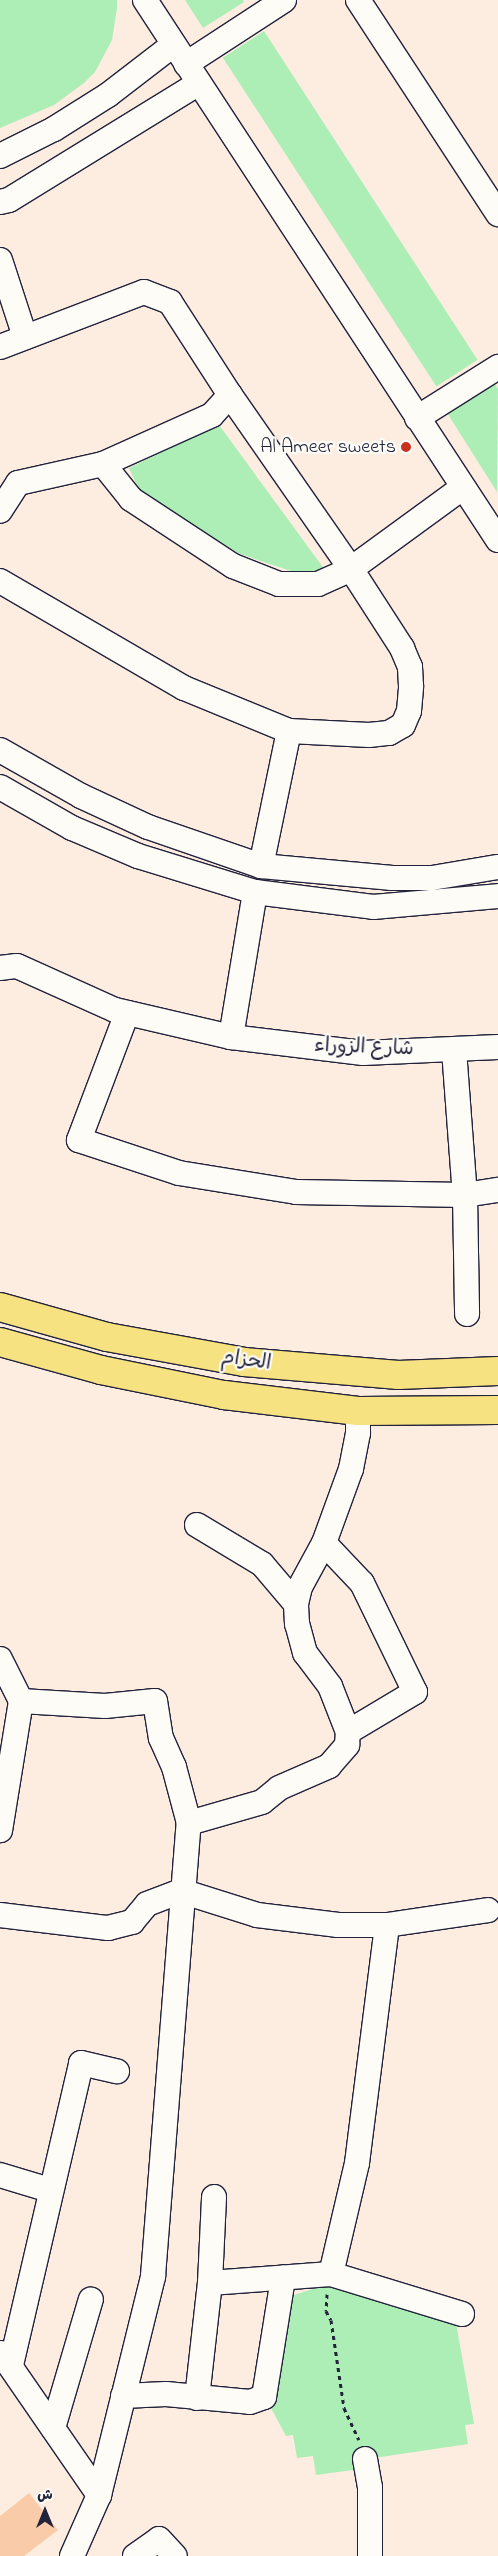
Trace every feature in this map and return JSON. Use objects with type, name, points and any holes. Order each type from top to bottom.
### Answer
[{"type":"main road","name":"الحزام","points":[[0,1307],[107,1337],[244,1362],[398,1374],[498,1371]]},
{"type":"main road","points":[[0,1342],[46,1357],[166,1385],[273,1402],[358,1411],[498,1410]]},
{"type":"street","points":[[145,0],[462,488],[497,536]]},
{"type":"street","points":[[0,156],[54,129],[179,54],[284,0]]},
{"type":"street","points":[[358,0],[495,204]]},
{"type":"street","points":[[0,202],[9,200],[199,83]]},
{"type":"street","points":[[0,260],[25,337]]},
{"type":"street","points":[[0,347],[144,292],[170,302],[230,395],[352,569],[402,648],[410,666],[409,711],[403,725],[389,733],[369,735],[289,731],[184,688],[0,580]]},
{"type":"street","points":[[417,418],[498,367]]},
{"type":"street","points":[[0,511],[9,484],[103,464],[212,414],[230,395]]},
{"type":"street","points":[[103,464],[131,499],[233,566],[279,584],[318,584],[352,569],[462,488]]},
{"type":"street","points":[[261,866],[289,731]]},
{"type":"street","points":[[0,750],[81,796],[140,824],[261,866],[392,878],[432,878],[498,867]]},
{"type":"street","points":[[0,787],[72,828],[138,856],[255,892],[373,907],[498,896]]},
{"type":"street","points":[[230,1037],[255,892]]},
{"type":"street","name":"شارع الزوراء","points":[[0,968],[17,966],[127,1013],[230,1037],[364,1052],[498,1047]]},
{"type":"street","points":[[127,1013],[79,1140],[180,1174],[296,1192],[465,1195],[498,1190]]},
{"type":"street","points":[[454,1050],[465,1195],[467,1314]]},
{"type":"street","points":[[189,1823],[262,1802],[279,1788],[329,1766],[340,1756],[347,1745],[348,1732],[330,1686],[305,1652],[296,1624],[296,1604],[300,1587],[324,1543],[351,1469],[358,1434],[358,1411]]},
{"type":"street","points":[[198,1525],[262,1564],[296,1604]]},
{"type":"street","points":[[324,1543],[362,1583],[415,1692],[348,1732]]},
{"type":"street","points":[[0,1659],[21,1701],[0,1826]]},
{"type":"street","points":[[21,1701],[105,1706],[154,1701],[161,1738],[174,1767],[189,1823],[181,1891],[153,2276],[99,2495],[72,2556]]},
{"type":"street","points":[[0,1915],[108,1928],[132,1922],[147,1904],[181,1891],[257,1915],[311,1924],[387,1926],[488,1910]]},
{"type":"street","points":[[331,2274],[357,2163],[387,1926]]},
{"type":"street","points":[[99,2495],[5,2358],[50,2190],[81,2063],[117,2071]]},
{"type":"street","points":[[0,2176],[50,2190]]},
{"type":"street","points":[[197,2398],[210,2283],[214,2197]]},
{"type":"street","points":[[210,2283],[331,2274],[462,2314]]},
{"type":"street","points":[[123,2396],[166,2394],[250,2402],[264,2397],[283,2278]]},
{"type":"street","points":[[52,2428],[91,2299]]},
{"type":"street","points":[[365,2459],[370,2487],[370,2556]]},
{"type":"street","points":[[135,2556],[159,2539],[175,2556]]},
{"type":"path","points":[[331,2274],[326,2311],[331,2320],[344,2408],[365,2459]]},
{"type":"green space","points":[[0,0],[117,0],[117,8],[112,40],[95,72],[84,83],[54,105],[0,128]]},
{"type":"green space","points":[[185,0],[243,0],[244,2],[203,28]]},
{"type":"green space","points":[[264,31],[477,360],[436,386],[223,58]]},
{"type":"green space","points":[[492,379],[498,389],[497,492],[444,408]]},
{"type":"green space","points":[[219,425],[325,570],[306,576],[240,554],[141,494],[129,468]]},
{"type":"green space","points":[[325,2285],[356,2287],[456,2323],[474,2424],[465,2425],[468,2444],[374,2458],[375,2467],[316,2475],[313,2456],[297,2458],[293,2435],[286,2436],[271,2408],[275,2360],[288,2297]]},
{"type":"building","points":[[29,2493],[58,2530],[24,2556],[0,2556],[0,2516]]},
{"type":"place","name":"Al Ameer sweets","points":[[406,447]]}]
